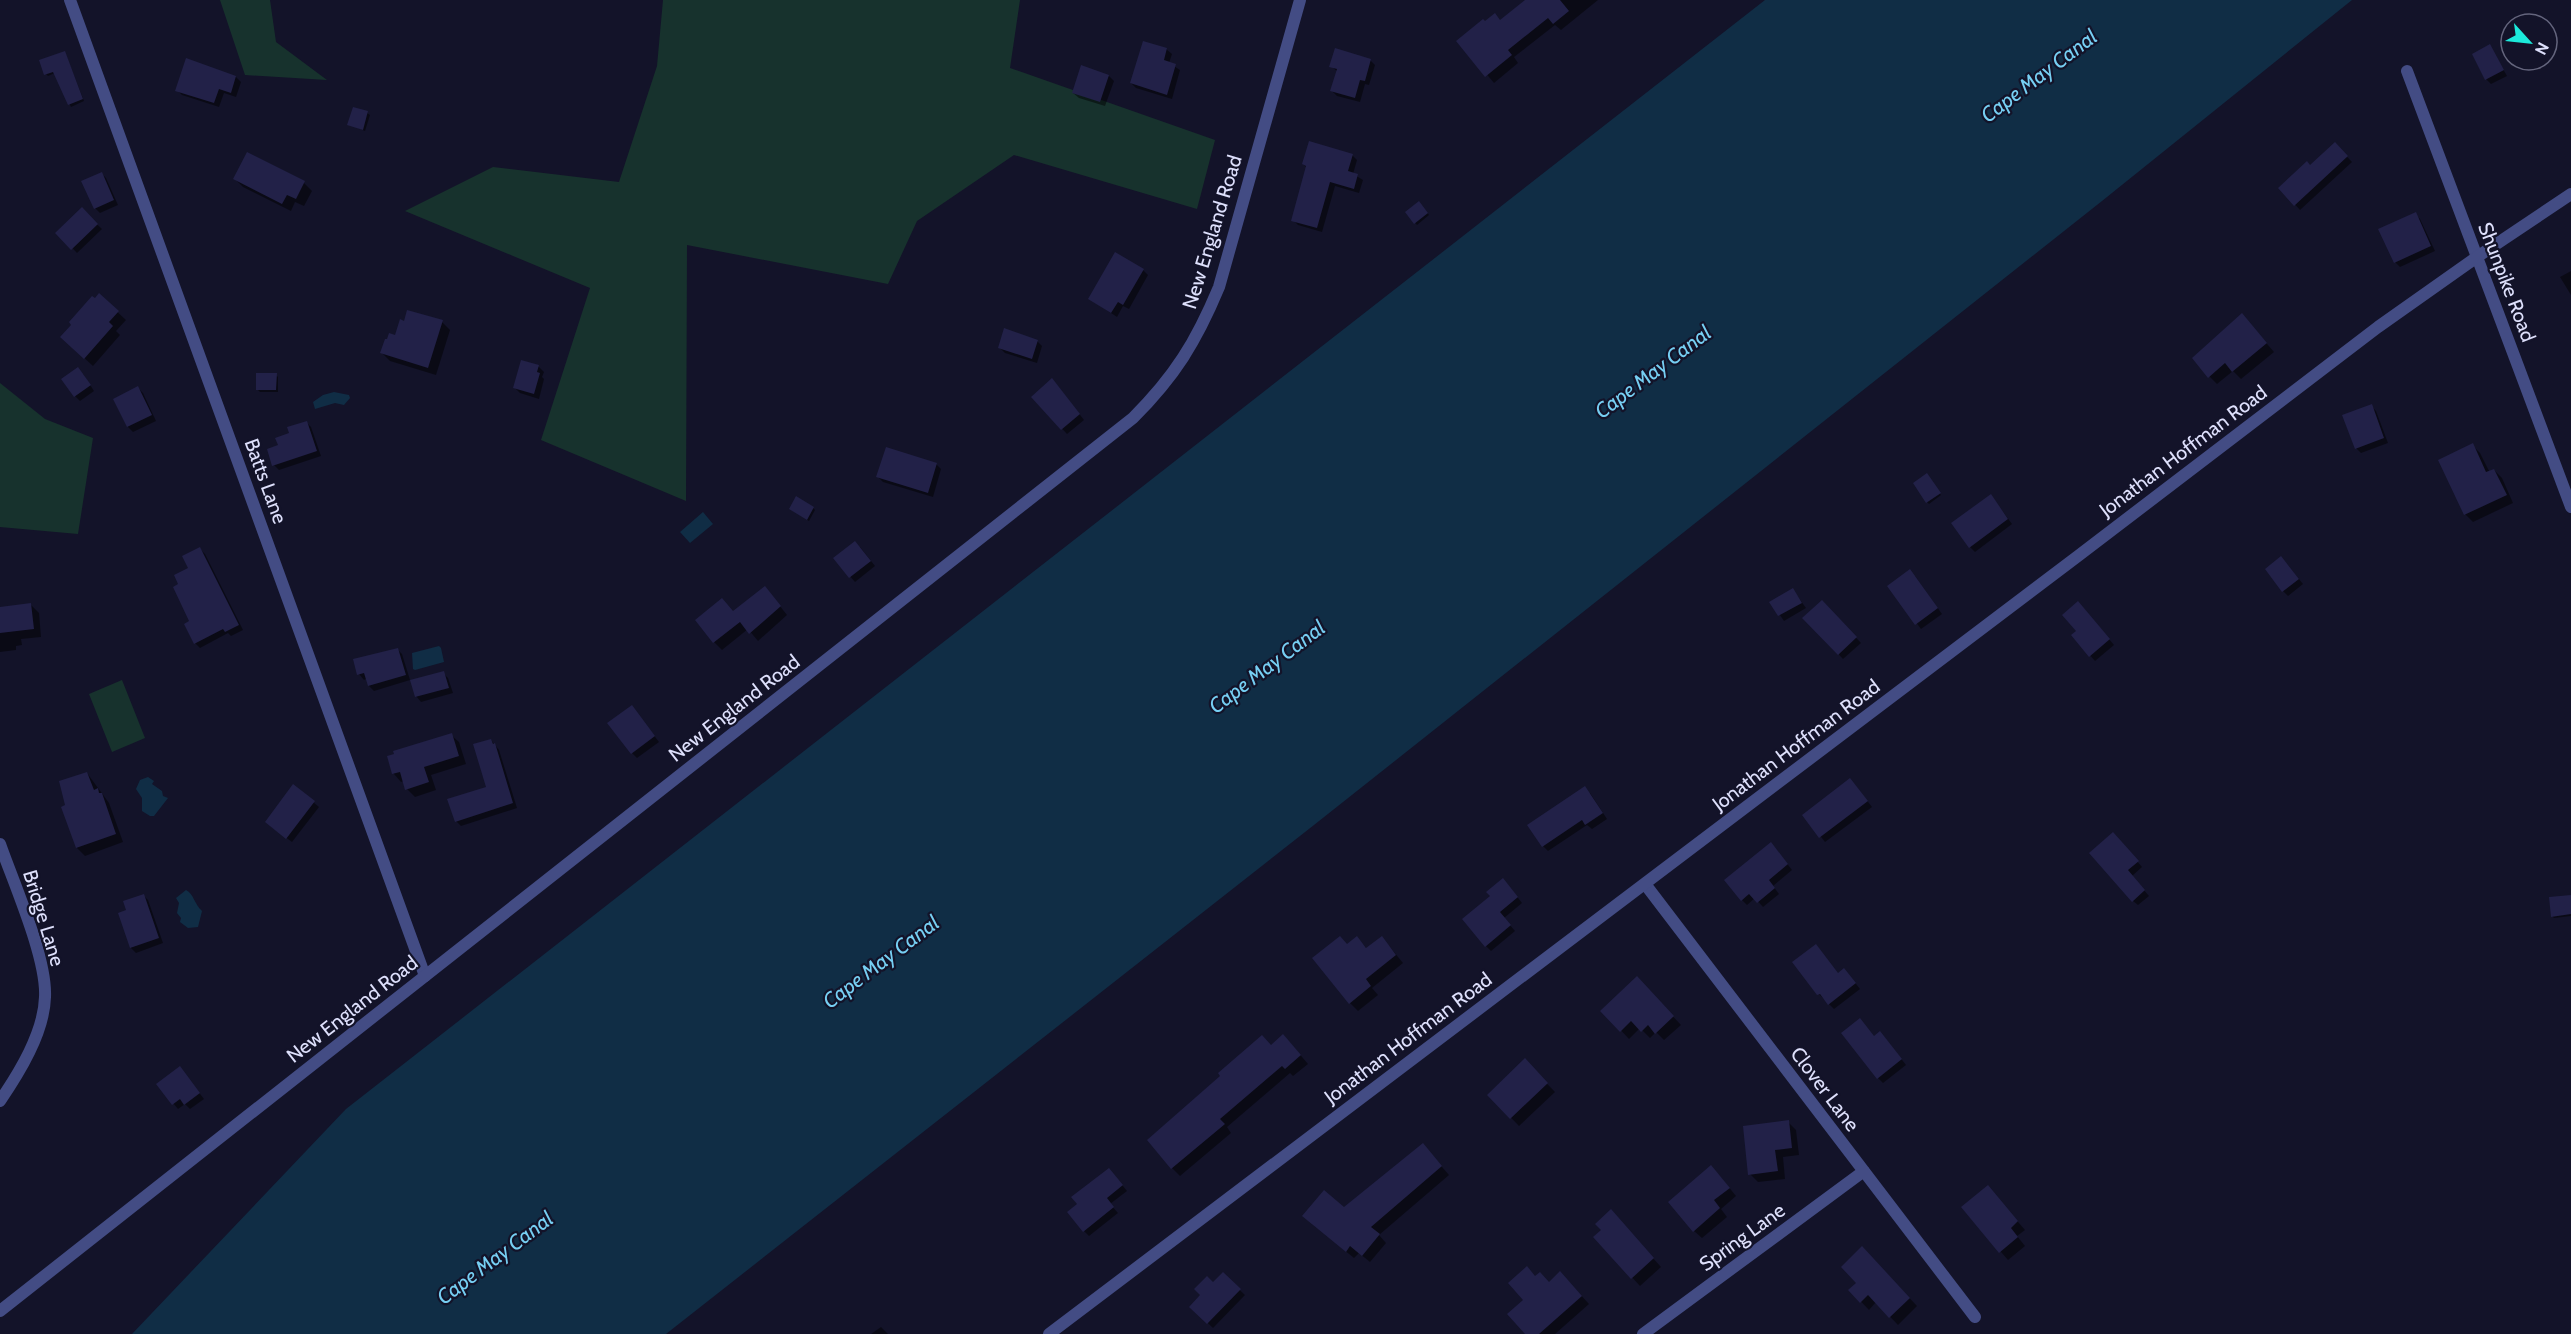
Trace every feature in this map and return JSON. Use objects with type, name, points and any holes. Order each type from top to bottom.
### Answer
[{"type":"street","name":"Batts Lane","points":[[70,0],[425,976]]},
{"type":"street","name":"New England Road","points":[[0,1311],[1124,426],[1159,392],[1182,363],[1203,326],[1219,287],[1300,0]]},
{"type":"street","name":"Shunpike Road","points":[[2407,71],[2571,507]]},
{"type":"street","name":"Jonathan Hoffman Road","points":[[1049,1334],[2368,334],[2476,257],[2571,194]]},
{"type":"street","name":"Bridge Lane","points":[[0,844],[40,961],[45,998],[38,1029],[21,1070],[0,1101]]},
{"type":"street","name":"Clover Lane","points":[[1645,884],[1975,1317]]},
{"type":"street","name":"Spring Lane","points":[[1643,1334],[1864,1171]]},
{"type":"green space","points":[[220,0],[270,0],[276,42],[327,80],[245,75]]},
{"type":"green space","points":[[663,0],[1020,0],[1010,68],[1215,140],[1197,209],[1014,155],[917,221],[888,284],[687,245],[686,501],[541,440],[590,288],[405,211],[493,167],[619,182],[657,66]]},
{"type":"green space","points":[[0,383],[45,419],[93,438],[78,534],[0,527]]},
{"type":"green space","points":[[122,680],[145,738],[112,752],[89,694]]},
{"type":"water","name":"Cape May Canal","points":[[1765,0],[2352,0],[2102,201],[1314,825],[666,1334],[132,1334],[346,1109]]},
{"type":"water","points":[[334,392],[349,395],[350,398],[344,405],[335,403],[315,409],[313,402],[323,395]]},
{"type":"water","points":[[703,512],[713,524],[690,543],[680,532]]},
{"type":"water","points":[[439,646],[444,662],[413,669],[412,653]]},
{"type":"water","points":[[148,777],[154,781],[152,784],[162,791],[163,796],[168,798],[154,816],[142,811],[142,798],[136,789],[140,780]]},
{"type":"water","points":[[186,890],[202,911],[198,927],[188,928],[180,922],[181,918],[177,913],[179,903],[176,898]]},
{"type":"building","points":[[1525,0],[1560,0],[1569,11],[1553,24],[1548,18],[1508,50],[1512,55],[1485,77],[1456,41],[1483,19],[1485,21],[1495,13],[1500,20]]},
{"type":"building","points":[[1143,41],[1167,48],[1164,60],[1176,64],[1167,95],[1130,83]]},
{"type":"building","points":[[2490,44],[2499,61],[2500,72],[2485,80],[2472,54]]},
{"type":"building","points":[[1335,48],[1371,59],[1365,81],[1360,80],[1355,98],[1330,91],[1337,69],[1329,67]]},
{"type":"building","points":[[65,51],[83,99],[68,105],[53,72],[44,75],[39,60]]},
{"type":"building","points":[[186,58],[236,76],[231,93],[219,89],[214,103],[175,91]]},
{"type":"building","points":[[1081,65],[1109,75],[1100,102],[1072,93]]},
{"type":"building","points":[[353,107],[368,111],[363,130],[347,125]]},
{"type":"building","points":[[1309,141],[1353,154],[1348,171],[1358,174],[1354,189],[1330,182],[1317,228],[1291,221],[1306,166],[1302,164]]},
{"type":"building","points":[[2335,142],[2348,156],[2294,206],[2278,188],[2307,161],[2310,165]]},
{"type":"building","points":[[247,152],[305,181],[296,199],[287,195],[282,204],[233,179]]},
{"type":"building","points":[[102,172],[114,200],[94,209],[81,181]]},
{"type":"building","points":[[1419,201],[1428,213],[1414,224],[1405,212]]},
{"type":"building","points":[[82,207],[98,224],[71,250],[55,233]]},
{"type":"building","points":[[2416,212],[2431,246],[2394,263],[2378,229]]},
{"type":"building","points":[[1115,252],[1144,269],[1123,305],[1118,302],[1111,313],[1088,299]]},
{"type":"building","points":[[99,293],[119,311],[109,322],[113,326],[84,359],[60,337],[71,325],[69,322],[92,296],[95,298]]},
{"type":"building","points":[[407,310],[443,320],[428,368],[380,353],[389,333],[395,335],[400,319],[404,321]]},
{"type":"building","points":[[2242,313],[2267,343],[2232,372],[2225,363],[2208,378],[2192,358]]},
{"type":"building","points":[[1004,328],[1038,340],[1032,359],[998,348]]},
{"type":"building","points":[[521,360],[539,365],[537,372],[540,373],[534,394],[513,388]]},
{"type":"building","points":[[78,367],[91,385],[74,397],[61,379]]},
{"type":"building","points":[[256,373],[277,373],[276,390],[256,390]]},
{"type":"building","points":[[1052,378],[1080,414],[1061,430],[1031,397]]},
{"type":"building","points":[[138,386],[152,415],[127,427],[113,399]]},
{"type":"building","points":[[2372,404],[2384,438],[2355,449],[2342,415]]},
{"type":"building","points":[[307,421],[317,451],[272,466],[267,449],[278,445],[275,438],[289,433],[287,427]]},
{"type":"building","points":[[2473,443],[2486,472],[2494,469],[2507,495],[2464,515],[2438,460]]},
{"type":"building","points":[[886,447],[937,463],[928,493],[876,477]]},
{"type":"building","points":[[1927,473],[1941,493],[1926,503],[1913,483]]},
{"type":"building","points":[[1991,494],[2008,519],[1969,548],[1951,523]]},
{"type":"building","points":[[796,496],[814,507],[807,520],[789,509]]},
{"type":"building","points":[[855,541],[871,561],[849,578],[833,558]]},
{"type":"building","points":[[200,547],[239,625],[225,632],[223,629],[194,644],[184,624],[189,621],[173,587],[178,584],[174,575],[188,568],[182,556]]},
{"type":"building","points":[[2281,556],[2299,579],[2282,592],[2265,569]]},
{"type":"building","points":[[1910,569],[1938,608],[1915,625],[1887,586]]},
{"type":"building","points":[[765,586],[781,606],[749,634],[740,622],[713,643],[695,620],[722,598],[733,611]]},
{"type":"building","points":[[1793,588],[1802,603],[1778,616],[1769,602]]},
{"type":"building","points":[[1822,600],[1857,637],[1838,655],[1802,618]]},
{"type":"building","points":[[2078,601],[2110,639],[2089,657],[2071,635],[2076,631],[2062,615]]},
{"type":"building","points":[[31,603],[34,629],[0,633],[0,607]]},
{"type":"building","points":[[398,648],[406,675],[368,686],[364,673],[357,675],[353,659]]},
{"type":"building","points":[[444,671],[449,688],[415,697],[410,680]]},
{"type":"building","points":[[632,705],[655,736],[631,754],[607,723]]},
{"type":"building","points":[[452,733],[459,756],[424,767],[429,782],[405,790],[400,772],[392,774],[387,756],[394,754],[393,751]]},
{"type":"building","points":[[491,739],[493,744],[495,743],[513,803],[455,822],[447,799],[486,787],[473,744]]},
{"type":"building","points":[[87,772],[94,790],[98,788],[99,793],[102,793],[116,834],[76,848],[61,807],[65,805],[59,781]]},
{"type":"building","points":[[1850,778],[1868,801],[1819,838],[1802,815]]},
{"type":"building","points":[[293,784],[315,801],[286,839],[265,822]]},
{"type":"building","points":[[1585,786],[1603,813],[1585,825],[1582,820],[1542,847],[1527,825]]},
{"type":"building","points":[[2113,832],[2139,861],[2128,870],[2145,890],[2132,902],[2089,853]]},
{"type":"building","points":[[1771,842],[1788,864],[1769,880],[1775,888],[1757,903],[1749,894],[1741,901],[1724,880]]},
{"type":"building","points":[[1503,878],[1518,897],[1500,912],[1511,925],[1485,947],[1462,919],[1490,896],[1486,892]]},
{"type":"building","points":[[144,894],[159,938],[130,948],[118,913],[126,910],[123,901]]},
{"type":"building","points":[[2571,895],[2571,914],[2551,917],[2549,897]]},
{"type":"building","points":[[1340,936],[1347,944],[1357,936],[1366,948],[1382,936],[1396,955],[1366,979],[1371,986],[1349,1004],[1312,958]]},
{"type":"building","points":[[1816,944],[1838,973],[1844,968],[1856,983],[1828,1005],[1820,994],[1817,995],[1792,962]]},
{"type":"building","points":[[1637,976],[1674,1016],[1655,1034],[1648,1025],[1641,1032],[1631,1021],[1620,1032],[1600,1011]]},
{"type":"building","points":[[1860,1018],[1874,1036],[1880,1031],[1902,1059],[1877,1079],[1841,1033]]},
{"type":"building","points":[[1283,1034],[1301,1055],[1285,1069],[1282,1066],[1220,1119],[1225,1124],[1171,1169],[1147,1140],[1220,1076],[1218,1073],[1262,1035],[1271,1045]]},
{"type":"building","points":[[1525,1058],[1548,1083],[1510,1119],[1487,1095]]},
{"type":"building","points":[[180,1066],[200,1093],[184,1105],[180,1099],[172,1105],[156,1084]]},
{"type":"building","points":[[1789,1120],[1792,1148],[1775,1150],[1778,1171],[1748,1175],[1743,1126]]},
{"type":"building","points":[[1423,1143],[1442,1166],[1371,1227],[1380,1234],[1362,1256],[1350,1246],[1346,1252],[1302,1216],[1324,1190],[1344,1207]]},
{"type":"building","points":[[1711,1165],[1730,1188],[1714,1200],[1720,1208],[1693,1232],[1668,1202]]},
{"type":"building","points":[[1109,1168],[1123,1185],[1107,1198],[1114,1207],[1083,1232],[1067,1212],[1077,1204],[1071,1197]]},
{"type":"building","points":[[1988,1185],[2018,1221],[2011,1228],[2018,1237],[1999,1253],[1961,1207]]},
{"type":"building","points":[[1611,1209],[1654,1258],[1631,1279],[1593,1237],[1601,1230],[1595,1224]]},
{"type":"building","points":[[1862,1246],[1910,1298],[1889,1318],[1868,1295],[1860,1303],[1848,1290],[1856,1283],[1841,1267]]},
{"type":"building","points":[[1527,1266],[1535,1276],[1540,1272],[1549,1282],[1560,1271],[1582,1296],[1539,1334],[1525,1334],[1507,1314],[1523,1300],[1508,1283]]},
{"type":"building","points":[[1223,1272],[1241,1289],[1207,1324],[1189,1307],[1200,1295],[1194,1289],[1207,1276],[1213,1282]]}]
